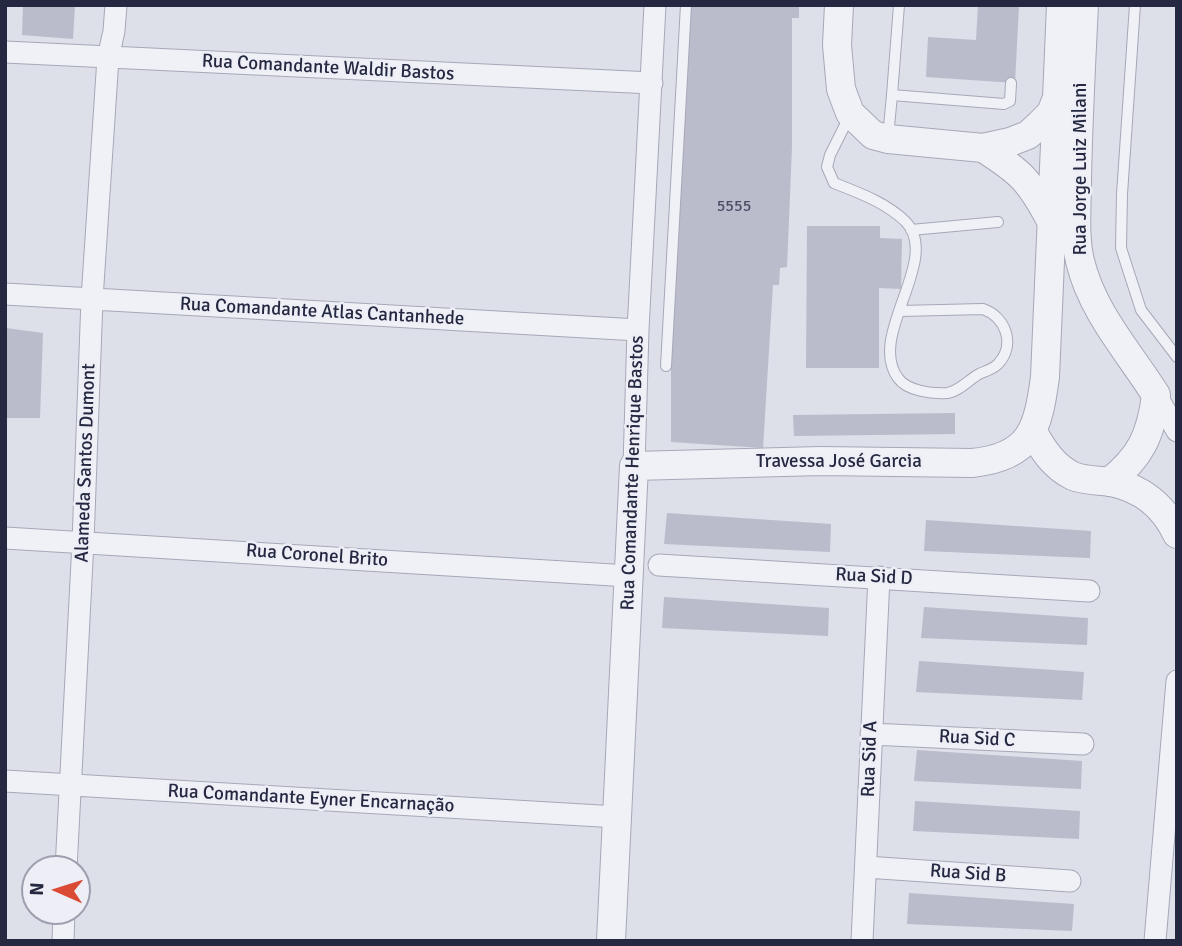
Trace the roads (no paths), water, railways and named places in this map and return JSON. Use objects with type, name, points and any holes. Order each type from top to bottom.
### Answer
[{"type":"street","name":"Alameda Santos Dumont","points":[[101,5],[108,58]]},
{"type":"street","name":"Alameda Santos Dumont","points":[[67,855],[92,299],[108,58],[116,5]]},
{"type":"street","name":"Rua Comandante Henrique Bastos","points":[[611,941],[655,5]]},
{"type":"street","points":[[839,5],[838,69],[841,89],[850,113],[873,135],[888,139],[983,148],[1028,135],[1051,113],[1058,98]]},
{"type":"street","name":"Rua Jorge Luiz Milani","points":[[1033,432],[1039,416],[1045,377],[1061,5]]},
{"type":"street","name":"Rua Jorge Luiz Milani","points":[[1084,5],[1077,173],[1077,244],[1080,262],[1110,328],[1177,431]]},
{"type":"street","name":"Rua Comandante Waldir Bastos","points":[[5,52],[652,83]]},
{"type":"street","points":[[983,148],[1023,174],[1034,188],[1051,222]]},
{"type":"street","name":"Rua Comandante Atlas Cantanhede","points":[[5,294],[638,330]]},
{"type":"street","points":[[1109,482],[1127,468],[1145,442],[1153,419],[1156,395]]},
{"type":"street","points":[[1033,432],[1042,449],[1064,471],[1086,480],[1109,482],[1138,492],[1155,502],[1171,520],[1177,534]]},
{"type":"street","name":"Travessa José Garcia","points":[[634,466],[794,461],[972,463],[992,461],[1010,453],[1033,432]]},
{"type":"street","name":"Rua Coronel Brito","points":[[5,538],[629,576]]},
{"type":"street","name":"Rua Sid D","points":[[659,565],[1089,591]]},
{"type":"street","name":"Rua Sid A","points":[[862,941],[879,577]]},
{"type":"street","points":[[1155,941],[1177,681]]},
{"type":"street","name":"Rua Sid C","points":[[871,734],[1083,744]]},
{"type":"street","name":"Rua Comandante Eyner Encarnação","points":[[5,781],[617,817]]},
{"type":"street","name":"Rua Sid B","points":[[866,867],[1070,881]]},
{"type":"lane","points":[[667,366],[686,5]]},
{"type":"lane","points":[[888,139],[899,5]]},
{"type":"lane","points":[[1135,5],[1122,194],[1121,248],[1141,310],[1177,357]]},
{"type":"lane","points":[[892,95],[1004,104],[1010,101],[1011,83]]},
{"type":"lane","points":[[850,113],[827,167],[834,183],[879,202],[906,222],[916,239],[915,259],[900,311],[890,352],[897,377],[908,387],[950,393],[1000,362],[1007,344],[1006,334],[1005,325],[995,313],[983,309],[900,311]]},
{"type":"lane","points":[[911,230],[998,222]]}]
